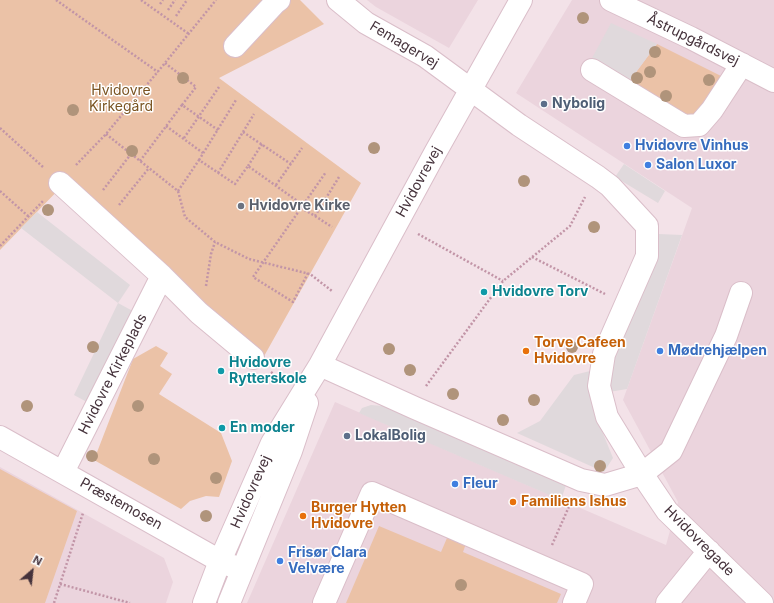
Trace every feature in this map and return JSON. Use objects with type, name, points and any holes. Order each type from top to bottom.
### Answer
[{"type":"street","points":[[235,46],[279,0]]},
{"type":"street","name":"Femagervej","points":[[338,0],[366,23],[425,56],[471,89]]},
{"type":"street","name":"Hvidovrevej","points":[[204,603],[220,561],[272,443],[320,365],[521,0]]},
{"type":"street","name":"Åstrupgårdsvej","points":[[611,0],[774,81]]},
{"type":"street","points":[[603,71],[684,126],[699,125],[712,110],[742,64]]},
{"type":"street","points":[[471,89],[519,125],[610,186],[647,226],[648,256],[604,354],[599,386],[607,417],[642,474]]},
{"type":"street","points":[[60,183],[162,276],[199,313],[253,358]]},
{"type":"street","name":"Hvidovre Kirkeplads","points":[[63,472],[162,276]]},
{"type":"street","points":[[320,365],[581,480],[605,485],[642,474],[671,451],[726,336],[741,293]]},
{"type":"street","name":"Hvidovrevej","points":[[229,603],[291,451],[320,365]]},
{"type":"street","name":"Præstemosen","points":[[0,437],[220,561],[242,570]]},
{"type":"street","name":"Hvidovregade","points":[[642,474],[667,511],[762,603]]},
{"type":"street","points":[[324,603],[372,493],[582,584],[574,603]]},
{"type":"street","points":[[667,603],[709,551]]},
{"type":"path","points":[[56,0],[158,72]]},
{"type":"path","points":[[141,0],[188,34]]},
{"type":"path","points":[[160,4],[163,0]]},
{"type":"path","points":[[168,10],[175,0]]},
{"type":"path","points":[[176,16],[187,0]]},
{"type":"path","points":[[0,246],[106,134],[216,0]]},
{"type":"path","points":[[140,161],[196,87],[165,63]]},
{"type":"path","points":[[184,138],[219,87]]},
{"type":"path","points":[[178,191],[236,100]]},
{"type":"path","points":[[182,105],[218,130]]},
{"type":"path","points":[[218,173],[254,114]]},
{"type":"path","points":[[166,126],[203,153]]},
{"type":"path","points":[[0,128],[60,183]]},
{"type":"path","points":[[243,132],[291,164]]},
{"type":"path","points":[[106,134],[178,191],[185,217],[215,242],[249,259],[308,273],[352,306]]},
{"type":"path","points":[[199,160],[235,184],[262,144]]},
{"type":"path","points":[[276,185],[302,148]]},
{"type":"path","points":[[101,192],[131,154]]},
{"type":"path","points":[[248,166],[332,227]]},
{"type":"path","points":[[115,210],[149,168]]},
{"type":"path","points":[[308,273],[293,302],[253,277],[326,172]]},
{"type":"path","points":[[315,216],[339,177]]},
{"type":"path","points":[[424,388],[503,281],[570,226],[598,177]]},
{"type":"path","points":[[0,191],[28,216]]},
{"type":"path","points":[[397,223],[503,281]]},
{"type":"path","points":[[199,313],[204,299],[211,254],[215,242]]},
{"type":"path","points":[[532,257],[609,296],[627,303]]},
{"type":"path","points":[[253,358],[301,396]]},
{"type":"path","points":[[542,566],[581,480]]},
{"type":"path","points":[[54,603],[91,487]]},
{"type":"path","points":[[60,584],[130,603]]},
{"type":"shaded area","points":[[367,0],[478,0],[449,48],[376,7]]},
{"type":"shaded area","points":[[572,0],[774,0],[774,603],[247,603],[335,402],[666,545],[678,502],[623,400],[692,208],[516,93]]},
{"type":"shaded area","points":[[611,23],[657,44],[628,83],[591,60]]},
{"type":"shaded area","points":[[624,164],[665,191],[658,203],[615,177]]},
{"type":"shaded area","points":[[37,212],[130,285],[118,303],[21,228]]},
{"type":"shaded area","points":[[659,234],[682,235],[627,389],[609,392],[610,362],[657,255]]},
{"type":"shaded area","points":[[118,303],[142,316],[96,407],[74,395]]},
{"type":"shaded area","points":[[590,371],[591,399],[613,458],[604,472],[517,433],[540,421],[574,375]]},
{"type":"shaded area","points":[[371,405],[383,406],[566,485],[561,500],[359,413],[362,408]]},
{"type":"shaded area","points":[[0,467],[164,558],[173,582],[166,603],[0,603]]},
{"type":"green space","name":"Hvidovre Kirkegård","points":[[0,0],[300,0],[324,24],[219,78],[361,183],[263,358],[66,182],[0,250]]},
{"type":"green space","points":[[657,44],[723,77],[696,115],[683,116],[628,83]]},
{"type":"green space","points":[[156,346],[168,353],[160,366],[172,374],[159,394],[221,433],[232,461],[219,497],[206,496],[190,501],[181,509],[94,460],[133,359]]},
{"type":"green space","points":[[0,469],[77,511],[45,603],[0,603]]},
{"type":"green space","points":[[379,526],[441,552],[450,531],[468,538],[463,552],[561,594],[557,603],[346,603]]},
{"type":"place","name":"Nybolig","points":[[544,104]]},
{"type":"place","name":"Hvidovre Vinhus","points":[[627,146]]},
{"type":"place","name":"Salon Luxor","points":[[648,165]]},
{"type":"place","name":"Hvidovre Kirke","points":[[241,206]]},
{"type":"place","name":"Hvidovre Torv","points":[[484,292]]},
{"type":"place","name":"Torve Cafeen Hvidovre","points":[[526,351]]},
{"type":"place","name":"Mødrehjælpen","points":[[660,351]]},
{"type":"place","name":"Hvidovre Rytterskole","points":[[221,371]]},
{"type":"place","name":"En moder","points":[[222,428]]},
{"type":"place","name":"LokalBolig","points":[[347,436]]},
{"type":"place","name":"Fleur","points":[[455,484]]},
{"type":"place","name":"Familiens Ishus","points":[[513,502]]},
{"type":"place","name":"Burger Hytten Hvidovre","points":[[303,516]]},
{"type":"place","name":"Frisør Clara Velvære","points":[[280,561]]}]
